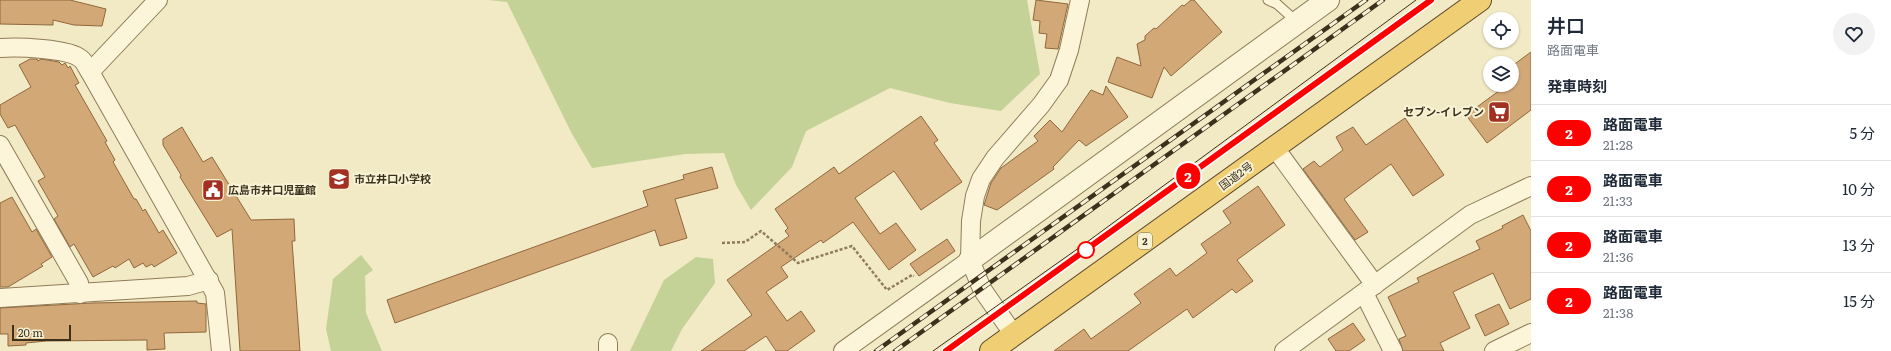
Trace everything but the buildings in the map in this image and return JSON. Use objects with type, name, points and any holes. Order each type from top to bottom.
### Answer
[{"type":"highway","name":"国道2号","points":[[991,351],[1480,0]]},
{"type":"street","points":[[90,72],[158,0]]},
{"type":"street","points":[[1014,335],[982,289],[970,260],[971,221],[976,196],[982,179],[995,158],[1041,105],[1059,80],[1069,50],[1080,0]]},
{"type":"street","points":[[843,351],[1328,0]]},
{"type":"street","points":[[0,48],[32,48],[81,58],[209,280],[215,293],[221,351]]},
{"type":"street","points":[[0,145],[79,283],[80,294]]},
{"type":"street","points":[[1275,148],[1370,289],[1393,351]]},
{"type":"street","points":[[1284,351],[1470,215],[1531,186]]},
{"type":"street","points":[[0,298],[188,286],[209,280]]},
{"type":"street","points":[[1494,351],[1531,333]]},
{"type":"lane","points":[[1268,0],[1277,4],[1297,22]]},
{"type":"path","points":[[722,243],[745,242],[762,231],[798,263],[852,246],[888,290],[912,275]]},
{"type":"green space","points":[[488,0],[1027,0],[1040,74],[1001,111],[950,103],[890,88],[806,131],[792,167],[751,210],[736,185],[724,153],[685,154],[592,168],[571,132],[507,2]]},
{"type":"green space","points":[[361,255],[373,270],[365,276],[366,313],[382,351],[331,351],[326,329],[333,279]]},
{"type":"green space","points":[[696,257],[713,259],[715,283],[682,329],[671,351],[630,351],[664,280]]},
{"type":"tram line","points":[[933,351],[1083,245],[1416,0]]},
{"type":"tram line","points":[[946,351],[1431,0]]},
{"type":"tram line","name":"2","points":[[946,351],[1431,0]]},
{"type":"railway","points":[[876,351],[1366,0]]},
{"type":"railway","points":[[895,351],[1383,0]]},
{"type":"place","name":"セブン-イレブン","points":[[1499,112]]},
{"type":"place","name":"市立井口小学校","points":[[339,179]]},
{"type":"place","name":"広島市井口児童館","points":[[213,190]]}]
